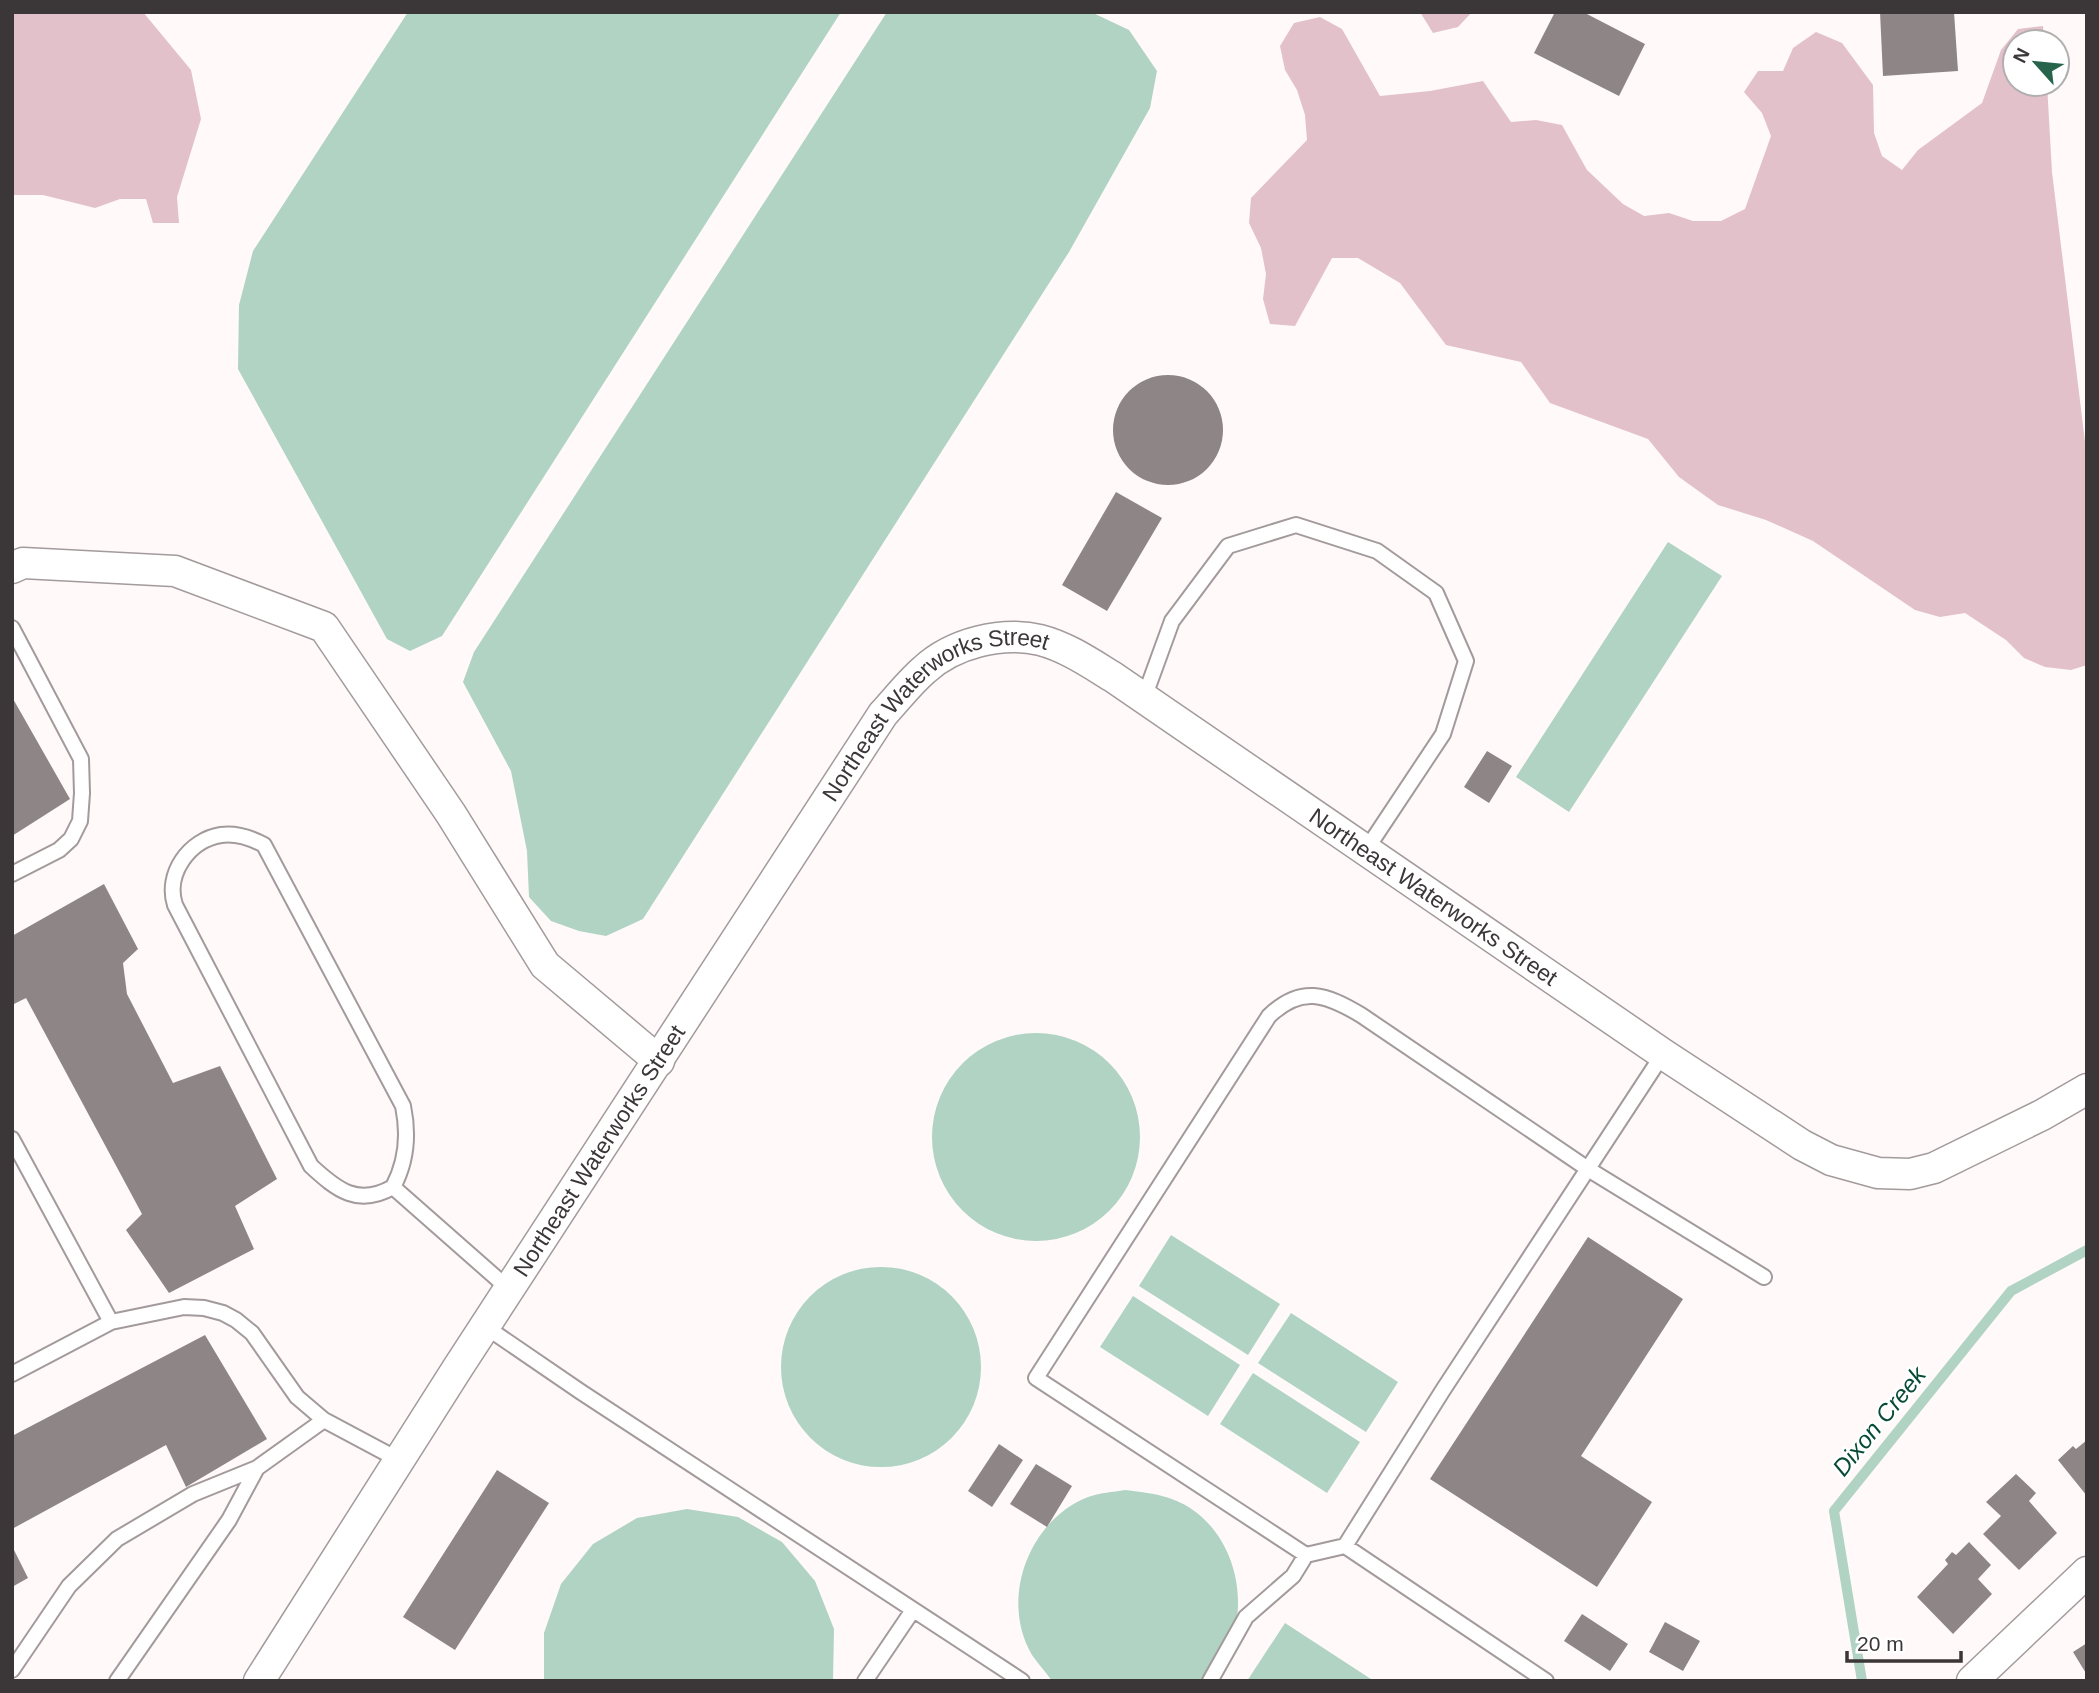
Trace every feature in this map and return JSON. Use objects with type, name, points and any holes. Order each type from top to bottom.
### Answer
[{"type":"street","points":[[12,568],[23,563],[175,571],[324,627],[451,814],[545,965],[659,1061]]},
{"type":"street","name":"Northeast Waterworks Street","points":[[259,1681],[399,1460],[883,714],[925,669],[949,653],[973,643],[999,638],[1038,640],[1064,649],[1113,677],[1662,1054],[1802,1146],[1831,1160],[1878,1173],[1910,1174],[1934,1168],[2042,1115],[2087,1089]]},
{"type":"street","points":[[1972,1681],[2087,1572]]},
{"type":"lane","points":[[1144,698],[1172,621],[1228,546],[1296,525],[1377,551],[1436,593],[1466,662],[1443,734],[1366,850]]},
{"type":"lane","points":[[12,628],[81,759],[82,793],[80,821],[71,839],[59,850],[12,874]]},
{"type":"lane","points":[[223,835],[253,839],[264,845],[271,857],[403,1106],[407,1139],[405,1159],[393,1187],[383,1193],[366,1196],[348,1194],[332,1185],[311,1166],[175,905],[171,891],[172,880],[190,852],[207,839],[223,835]]},
{"type":"lane","points":[[1306,1555],[1036,1378],[1269,1016],[1283,1003],[1298,997],[1320,997],[1338,1002],[1361,1015],[1588,1169],[1764,1277]]},
{"type":"lane","points":[[1210,1681],[1246,1617],[1293,1576],[1306,1555],[1345,1546],[1443,1390],[1662,1054]]},
{"type":"lane","points":[[12,1139],[111,1322]]},
{"type":"lane","points":[[393,1187],[510,1290]]},
{"type":"lane","points":[[12,1374],[111,1322],[184,1307],[204,1308],[236,1320],[252,1334],[297,1397],[324,1420],[399,1460]]},
{"type":"lane","points":[[486,1327],[1021,1681]]},
{"type":"lane","points":[[12,1670],[69,1586],[117,1539],[193,1494],[257,1468],[324,1420]]},
{"type":"lane","points":[[117,1681],[229,1520],[257,1468]]},
{"type":"lane","points":[[1345,1546],[1546,1681]]},
{"type":"lane","points":[[865,1681],[914,1610]]},
{"type":"shaded area","points":[[12,12],[143,12],[191,70],[201,119],[177,197],[179,223],[153,223],[146,199],[120,199],[95,208],[43,195],[12,195]]},
{"type":"shaded area","points":[[408,12],[841,12],[442,636],[410,651],[387,639],[238,369],[239,305],[253,251]]},
{"type":"shaded area","points":[[887,12],[1091,12],[1129,30],[1157,71],[1150,108],[1069,252],[643,919],[606,936],[579,931],[551,921],[529,897],[527,851],[511,771],[463,682],[474,652]]},
{"type":"shaded area","points":[[1420,12],[1472,12],[1458,27],[1433,33]]},
{"type":"shaded area","points":[[1320,17],[1342,29],[1380,96],[1430,91],[1483,81],[1511,122],[1536,120],[1562,125],[1587,170],[1623,204],[1644,216],[1669,213],[1693,221],[1721,221],[1745,209],[1771,136],[1762,113],[1744,92],[1758,71],[1783,71],[1793,48],[1816,32],[1842,43],[1873,85],[1874,133],[1882,156],[1902,170],[1918,150],[1982,103],[2001,50],[2001,98],[2048,98],[2052,172],[2087,458],[2087,665],[2071,670],[2045,667],[2024,658],[2006,640],[1965,613],[1940,617],[1915,610],[1813,541],[1766,520],[1718,505],[1679,477],[1648,439],[1550,403],[1521,362],[1446,345],[1400,283],[1358,258],[1332,258],[1295,326],[1270,324],[1263,299],[1266,274],[1261,248],[1249,223],[1251,198],[1307,140],[1305,115],[1297,90],[1285,70],[1280,46],[1294,23]]},
{"type":"shaded area","points":[[1668,542],[1722,576],[1569,812],[1516,777]]},
{"type":"shaded area","points":[[1036,1033],[1076,1040],[1110,1063],[1133,1097],[1140,1137],[1133,1177],[1110,1211],[1076,1234],[1036,1241],[996,1234],[962,1211],[939,1177],[932,1137],[939,1097],[962,1063],[996,1040]]},
{"type":"shaded area","points":[[1171,1235],[1280,1304],[1248,1355],[1139,1286]]},
{"type":"shaded area","points":[[881,1267],[919,1274],[952,1296],[974,1329],[981,1367],[974,1405],[952,1438],[919,1460],[881,1467],[843,1460],[810,1438],[788,1405],[781,1367],[788,1329],[810,1296],[843,1274]]},
{"type":"shaded area","points":[[1133,1296],[1240,1365],[1208,1416],[1100,1347]]},
{"type":"shaded area","points":[[1291,1313],[1398,1382],[1366,1432],[1258,1363]]},
{"type":"shaded area","points":[[1253,1373],[1360,1442],[1327,1493],[1220,1424]]},
{"type":"shaded area","points":[[1125,1490],[1163,1496],[1189,1507],[1214,1530],[1226,1550],[1234,1572],[1238,1596],[1237,1620],[1231,1643],[1219,1664],[1203,1681],[1052,1681],[1032,1655],[1023,1633],[1019,1610],[1020,1586],[1036,1542],[1067,1508],[1088,1497]]},
{"type":"shaded area","points":[[687,1509],[738,1517],[782,1542],[815,1581],[834,1629],[833,1681],[544,1681],[544,1633],[561,1584],[593,1544],[637,1518]]},
{"type":"shaded area","points":[[1285,1623],[1374,1681],[1247,1681]]},
{"type":"building","points":[[1555,12],[1583,12],[1645,44],[1619,96],[1534,53]]},
{"type":"building","points":[[1880,12],[1954,12],[1958,71],[1883,76]]},
{"type":"building","points":[[1168,375],[1189,379],[1207,391],[1219,409],[1223,430],[1219,451],[1207,469],[1189,481],[1168,485],[1147,481],[1129,469],[1117,451],[1113,430],[1117,409],[1129,391],[1147,379]]},
{"type":"building","points":[[1116,492],[1162,518],[1107,611],[1062,585]]},
{"type":"building","points":[[12,697],[70,799],[12,836]]},
{"type":"building","points":[[1487,751],[1512,766],[1489,803],[1464,787]]},
{"type":"building","points":[[104,884],[138,949],[123,963],[127,994],[173,1083],[220,1066],[277,1179],[235,1206],[254,1249],[169,1293],[126,1230],[142,1214],[26,998],[12,1005],[12,936]]},
{"type":"building","points":[[1588,1237],[1683,1299],[1581,1456],[1652,1502],[1597,1587],[1430,1479]]},
{"type":"building","points":[[205,1335],[267,1439],[186,1487],[166,1445],[12,1529],[12,1436]]},
{"type":"building","points":[[2087,1440],[2087,1496],[2058,1460],[2073,1446],[2076,1449]]},
{"type":"building","points":[[999,1444],[1023,1460],[992,1507],[968,1491]]},
{"type":"building","points":[[1036,1464],[1072,1486],[1047,1527],[1010,1504]]},
{"type":"building","points":[[497,1470],[549,1503],[455,1650],[403,1617]]},
{"type":"building","points":[[2016,1474],[2036,1493],[2029,1501],[2057,1533],[2019,1570],[1983,1534],[2001,1516],[1986,1502]]},
{"type":"building","points":[[1969,1542],[1991,1565],[1978,1579],[1992,1594],[1953,1634],[1917,1597],[1948,1564],[1945,1560],[1952,1552],[1956,1555]]},
{"type":"building","points":[[12,1546],[28,1578],[12,1587]]},
{"type":"building","points":[[1582,1614],[1628,1644],[1610,1671],[1564,1641]]},
{"type":"building","points":[[1665,1622],[1700,1641],[1683,1671],[1649,1652]]},
{"type":"building","points":[[2087,1643],[2087,1675],[2073,1652]]},
{"type":"waterway","name":"Dixon Creek","points":[[1862,1681],[1834,1511],[2011,1291],[2087,1250]]}]
